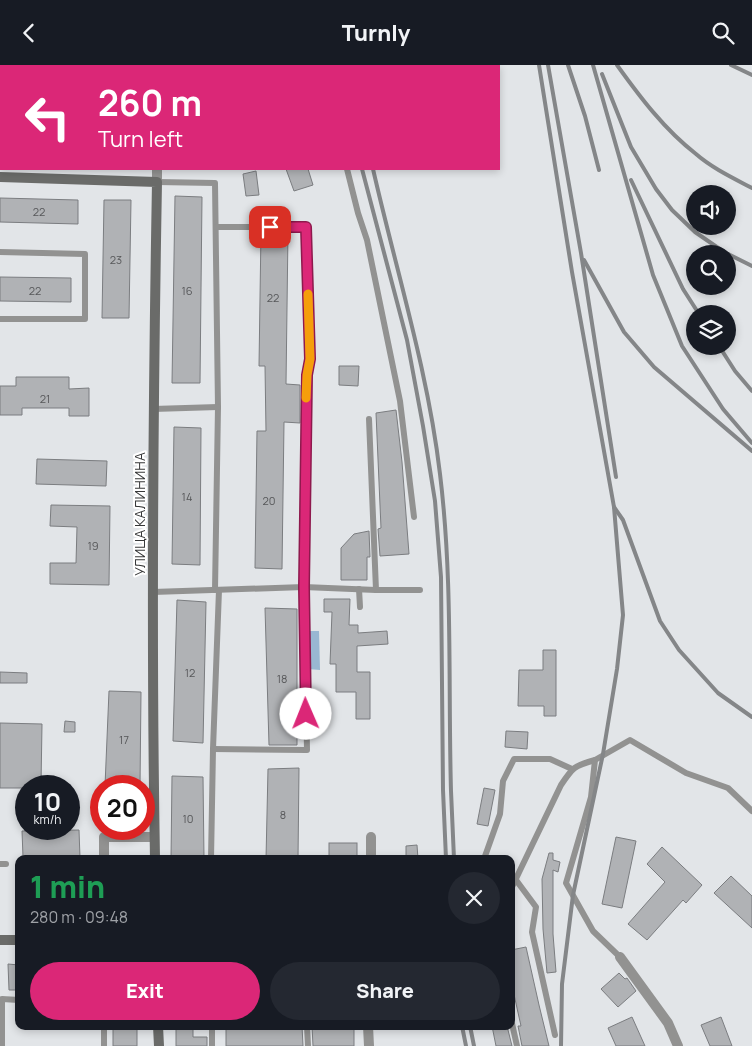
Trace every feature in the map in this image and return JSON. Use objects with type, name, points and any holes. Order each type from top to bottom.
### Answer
[{"type":"street","name":"УЛИЦА КАЛИНИНА","points":[[154,775],[153,409],[157,170]]},
{"type":"street","points":[[1,175],[157,182]]},
{"type":"street","points":[[371,837],[371,855]]},
{"type":"street","points":[[104,840],[104,855]]},
{"type":"street","name":"УЛИЦА КАЛИНИНА","points":[[154,840],[155,855]]},
{"type":"street","points":[[0,940],[15,940]]},
{"type":"street","points":[[620,957],[668,1023],[678,1046]]},
{"type":"street","points":[[158,1030],[159,1046]]},
{"type":"street","points":[[368,1030],[369,1046]]},
{"type":"lane","points":[[347,170],[366,240],[397,385],[414,517]]},
{"type":"lane","points":[[157,182],[215,183],[218,407],[217,590],[211,855]]},
{"type":"lane","points":[[213,749],[307,750],[304,587],[307,375],[310,359],[306,227],[216,227]]},
{"type":"lane","points":[[0,252],[85,253],[85,319],[0,319]]},
{"type":"lane","points":[[153,409],[218,407]]},
{"type":"lane","points":[[369,419],[376,590]]},
{"type":"lane","points":[[153,592],[304,587],[420,590]]},
{"type":"lane","points":[[359,589],[360,607]]},
{"type":"lane","points":[[555,1035],[532,933],[536,907],[516,880],[561,785],[572,769],[583,763],[595,760],[630,740],[686,773],[728,788],[752,811]]},
{"type":"lane","points":[[485,855],[500,814],[503,781],[514,759],[550,759],[572,769]]},
{"type":"lane","points":[[595,760],[591,797],[566,883],[593,931],[620,957]]},
{"type":"lane","points":[[2,1046],[2,999],[15,1000]]},
{"type":"lane","points":[[104,1030],[104,1046]]},
{"type":"lane","points":[[212,1030],[212,1046]]},
{"type":"lane","points":[[307,1030],[308,1046]]},
{"type":"lane","points":[[514,1030],[518,1046]]},
{"type":"shaded area","points":[[307,631],[319,631],[320,670],[308,669]]},
{"type":"building","points":[[286,170],[308,170],[313,185],[294,191]]},
{"type":"building","points":[[256,171],[259,195],[246,196],[243,174]]},
{"type":"building","points":[[175,196],[202,197],[200,383],[172,383]]},
{"type":"building","points":[[0,198],[78,200],[78,224],[0,222]]},
{"type":"building","points":[[104,200],[131,200],[129,318],[102,318]]},
{"type":"building","points":[[261,232],[288,232],[286,384],[300,385],[300,423],[284,422],[282,569],[255,568],[257,431],[266,431],[265,366],[259,366]]},
{"type":"building","points":[[0,277],[71,278],[71,302],[0,301]]},
{"type":"building","points":[[339,366],[359,366],[358,386],[339,385]]},
{"type":"building","points":[[16,377],[69,377],[69,389],[89,388],[89,416],[69,416],[69,408],[22,408],[22,415],[0,415],[0,386],[16,386]]},
{"type":"building","points":[[396,410],[409,554],[380,556],[378,529],[381,528],[376,413]]},
{"type":"building","points":[[174,427],[201,428],[200,565],[172,564]]},
{"type":"building","points":[[37,459],[107,461],[106,486],[36,484]]},
{"type":"building","points":[[51,505],[110,506],[109,585],[50,584],[50,563],[76,563],[77,527],[50,526]]},
{"type":"building","points":[[369,531],[370,557],[367,557],[367,580],[341,580],[341,548],[354,534]]},
{"type":"building","points":[[324,599],[350,599],[349,625],[358,625],[358,633],[387,631],[388,644],[357,646],[357,672],[370,672],[370,719],[356,719],[356,692],[336,692],[336,664],[330,664],[332,612],[324,612]]},
{"type":"building","points":[[177,600],[206,602],[203,743],[173,741]]},
{"type":"building","points":[[265,608],[297,609],[297,745],[269,745]]},
{"type":"building","points":[[543,650],[556,650],[556,716],[544,716],[544,706],[518,706],[519,670],[543,670]]},
{"type":"building","points":[[0,672],[27,673],[27,683],[0,683]]},
{"type":"building","points":[[109,691],[141,692],[140,775],[105,775]]},
{"type":"building","points":[[65,721],[75,722],[75,732],[64,732]]},
{"type":"building","points":[[0,723],[42,724],[41,775],[15,775],[15,788],[0,788]]},
{"type":"building","points":[[506,731],[528,732],[527,749],[505,747]]},
{"type":"building","points":[[299,768],[298,855],[266,855],[268,769]]},
{"type":"building","points":[[172,776],[203,777],[204,855],[171,855]]},
{"type":"building","points":[[484,788],[495,790],[488,826],[477,824]]},
{"type":"building","points":[[616,837],[636,841],[622,908],[602,904]]},
{"type":"building","points":[[22,840],[79,840],[80,855],[23,855]]},
{"type":"building","points":[[329,843],[357,843],[357,855],[329,855]]},
{"type":"building","points":[[417,845],[418,855],[406,855],[406,846]]},
{"type":"building","points":[[662,847],[702,885],[686,903],[683,900],[647,940],[628,924],[665,882],[647,864]]},
{"type":"building","points":[[549,853],[553,853],[553,860],[560,862],[558,872],[553,870],[553,934],[556,972],[547,973],[543,929],[542,879]]},
{"type":"building","points":[[731,876],[752,896],[752,928],[714,893]]},
{"type":"building","points":[[526,947],[549,1046],[522,1046],[518,1026],[521,1026],[515,999],[515,949]]},
{"type":"building","points":[[8,964],[15,965],[15,990],[9,990]]},
{"type":"building","points":[[619,973],[625,979],[627,978],[636,991],[618,1007],[601,989]]},
{"type":"building","points":[[632,1017],[645,1046],[616,1046],[608,1028]]},
{"type":"building","points":[[721,1017],[732,1046],[710,1046],[701,1025]]},
{"type":"building","points":[[113,1030],[137,1030],[137,1046],[113,1046]]},
{"type":"building","points":[[176,1030],[193,1030],[193,1037],[207,1037],[207,1046],[176,1046]]},
{"type":"building","points":[[226,1030],[302,1030],[303,1046],[226,1046]]},
{"type":"building","points":[[312,1030],[354,1030],[354,1046],[313,1046]]},
{"type":"building","points":[[493,1030],[508,1030],[512,1046],[496,1046]]},
{"type":"railway","points":[[539,65],[572,272],[614,507],[623,520],[660,621],[679,650],[718,693],[752,717]]},
{"type":"railway","points":[[548,65],[581,253],[616,477]]},
{"type":"railway","points":[[568,65],[585,116],[599,170]]},
{"type":"railway","points":[[593,65],[653,275],[682,346],[723,409],[752,443]]},
{"type":"railway","points":[[617,65],[653,112],[673,134],[709,164],[752,188]]},
{"type":"railway","points":[[731,65],[752,75]]},
{"type":"railway","points":[[602,74],[631,147],[656,189],[672,210],[695,232],[714,245]]},
{"type":"railway","points":[[362,170],[407,340],[435,501],[441,577],[443,790],[446,855]]},
{"type":"railway","points":[[373,170],[420,359],[435,435],[440,474],[447,553],[454,855]]},
{"type":"railway","points":[[631,180],[683,289],[693,305]]},
{"type":"railway","points":[[736,258],[752,266]]},
{"type":"railway","points":[[584,260],[624,332],[654,367],[752,451]]},
{"type":"railway","points":[[725,355],[752,391]]},
{"type":"railway","points":[[561,1046],[562,984],[573,895],[603,754],[617,669],[623,615],[614,507]]},
{"type":"railway","points":[[463,1030],[466,1046]]},
{"type":"railway","points":[[471,1030],[474,1046]]},
{"type":"slow traffic","points":[[306,398],[310,359],[308,294]]},
{"type":"route","points":[[270,227],[306,227],[310,359],[307,375],[304,569],[306,714]]}]
